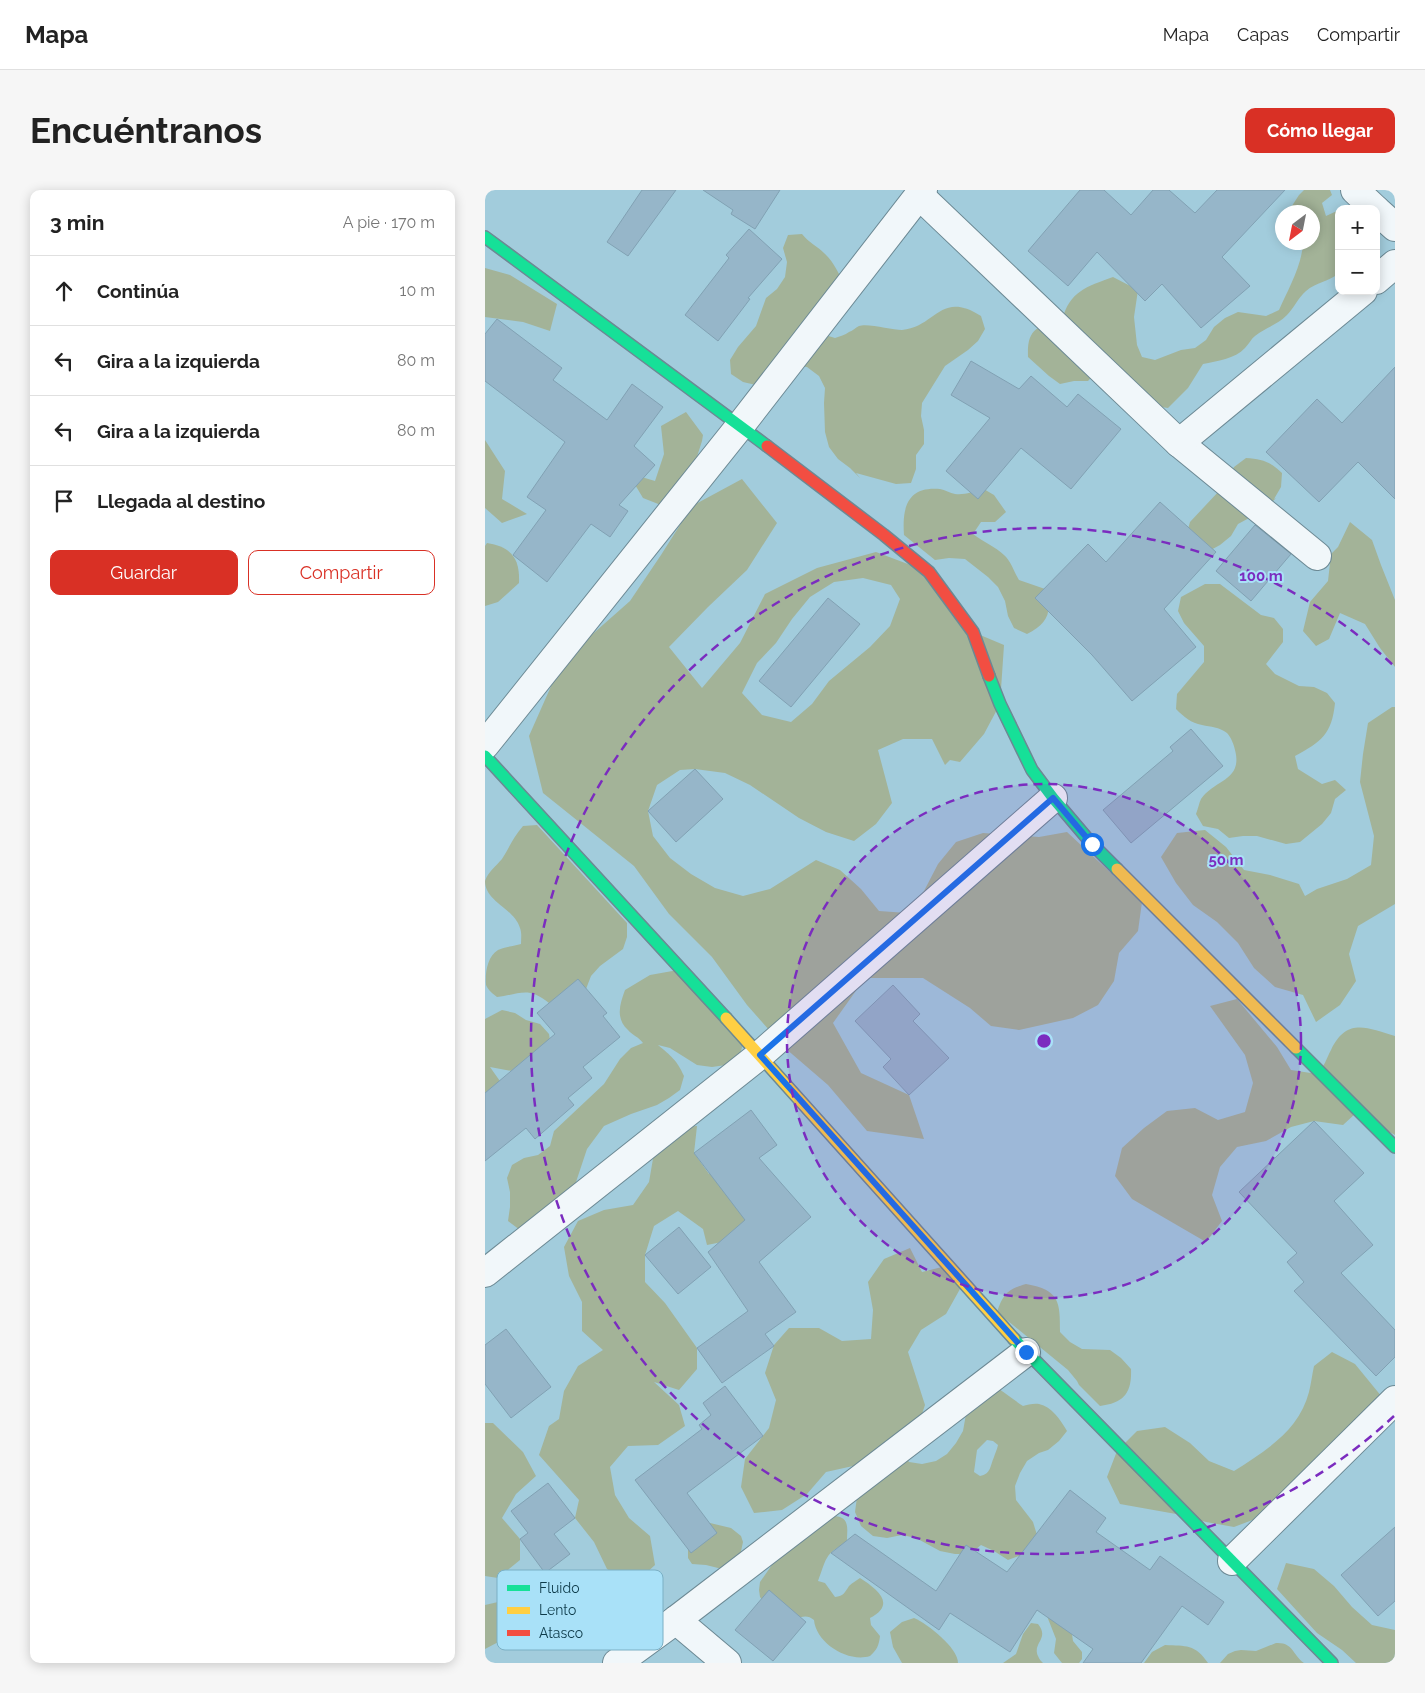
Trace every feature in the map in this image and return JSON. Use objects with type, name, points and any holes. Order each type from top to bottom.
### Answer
[{"type":"street","points":[[1355,190],[1372,205]]},
{"type":"street","points":[[485,745],[740,426],[921,193],[1179,443],[1317,556]]},
{"type":"street","points":[[1380,213],[1395,227]]},
{"type":"street","points":[[485,237],[740,426],[884,535],[929,572],[973,632],[1000,704],[1032,770],[1053,798],[1092,844],[1395,1147]]},
{"type":"street","points":[[1380,277],[1395,264]]},
{"type":"street","points":[[1179,443],[1358,295]]},
{"type":"street","points":[[485,756],[760,1055],[1026,1352],[1331,1663]]},
{"type":"street","points":[[485,1273],[760,1055],[1053,798]]},
{"type":"street","points":[[663,1630],[1026,1352]]},
{"type":"street","points":[[1232,1562],[1395,1400]]},
{"type":"street","points":[[677,1620],[727,1663]]},
{"type":"street","points":[[617,1663],[635,1650]]},
{"type":"green space","points":[[1304,190],[1330,190],[1332,195],[1322,203],[1326,216],[1335,212],[1335,276],[1306,291],[1287,315],[1255,336],[1241,352],[1225,359],[1203,364],[1188,388],[1168,408],[1154,406],[1098,370],[1088,381],[1060,384],[1028,357],[1029,340],[1035,330],[1062,320],[1065,310],[1080,291],[1113,277],[1138,290],[1134,317],[1137,345],[1142,357],[1155,360],[1181,350],[1195,348],[1206,340],[1214,327],[1225,318],[1238,312],[1266,316],[1279,310],[1297,269],[1302,250],[1320,250],[1320,205],[1293,205]]},
{"type":"green space","points":[[802,234],[831,260],[845,288],[822,334],[835,338],[863,325],[902,330],[923,323],[947,308],[967,309],[981,316],[985,329],[978,341],[945,366],[922,403],[921,416],[924,444],[916,455],[916,469],[911,483],[896,484],[856,473],[860,478],[838,459],[829,447],[825,432],[825,388],[819,376],[807,367],[792,365],[756,385],[743,382],[731,374],[730,360],[738,347],[756,326],[766,298],[777,289],[785,277],[787,262],[783,248],[788,235]]},
{"type":"green space","points":[[485,268],[510,275],[557,304],[550,331],[523,322],[485,317]]},
{"type":"green space","points":[[686,412],[703,435],[688,485],[671,509],[643,498],[628,473],[655,481],[664,454],[661,426]]},
{"type":"green space","points":[[485,440],[505,471],[502,499],[527,514],[502,523],[485,508]]},
{"type":"green space","points":[[1246,458],[1266,462],[1278,469],[1282,473],[1281,487],[1274,499],[1276,498],[1264,510],[1238,524],[1231,536],[1207,552],[1186,536],[1190,522],[1219,491],[1234,467]]},
{"type":"green space","points":[[742,479],[777,523],[747,570],[669,647],[702,688],[740,643],[765,594],[817,568],[876,552],[929,572],[973,632],[1004,645],[1000,704],[984,734],[960,762],[950,760],[945,765],[932,739],[903,739],[878,750],[892,803],[876,824],[854,841],[826,832],[799,818],[750,785],[725,773],[695,769],[680,770],[657,785],[648,811],[653,836],[670,858],[691,874],[715,888],[743,896],[770,889],[816,860],[840,870],[861,889],[879,911],[907,913],[924,891],[938,864],[956,842],[983,833],[1039,837],[1067,832],[1142,902],[1138,931],[1119,953],[1114,981],[1098,1005],[1073,1018],[1019,1030],[991,1026],[970,1008],[923,978],[865,978],[833,1023],[861,1073],[909,1095],[924,1139],[867,1131],[828,1085],[785,1048],[747,1005],[712,957],[669,914],[634,866],[543,793],[529,736],[552,684],[587,639],[630,601],[692,506]],"holes":[[[863,578],[891,585],[900,599],[890,626],[870,647],[829,681],[812,704],[791,722],[762,715],[742,693],[757,663],[776,643],[810,597],[834,582]]]},
{"type":"green space","points":[[982,488],[994,495],[1006,512],[995,522],[981,522],[973,534],[1006,557],[1019,580],[1045,589],[1049,604],[1047,616],[1040,626],[1027,634],[1014,628],[998,587],[988,577],[965,559],[949,558],[935,560],[904,535],[906,508],[909,501],[920,491],[940,489],[955,494],[962,494]]},
{"type":"green space","points":[[1350,522],[1372,540],[1395,600],[1395,667],[1365,624],[1340,613],[1329,639],[1316,646],[1303,631],[1310,602],[1328,581],[1331,554],[1338,547]]},
{"type":"green space","points":[[487,543],[503,548],[513,556],[518,567],[519,583],[498,602],[485,606],[485,546]]},
{"type":"green space","points":[[1205,584],[1220,584],[1261,615],[1274,618],[1283,629],[1283,642],[1266,664],[1275,674],[1299,686],[1314,687],[1327,693],[1335,703],[1331,722],[1324,736],[1295,756],[1298,769],[1322,784],[1335,780],[1346,790],[1335,799],[1331,813],[1322,824],[1300,842],[1286,844],[1257,836],[1229,838],[1218,829],[1203,826],[1196,814],[1201,799],[1213,787],[1231,774],[1235,768],[1236,760],[1234,746],[1227,733],[1218,728],[1194,723],[1176,709],[1177,694],[1204,662],[1204,646],[1184,623],[1178,611],[1181,597]]},
{"type":"green space","points":[[1392,707],[1395,707],[1395,904],[1358,926],[1349,954],[1356,981],[1340,1005],[1316,1022],[1303,995],[1275,987],[1254,968],[1238,943],[1217,922],[1193,905],[1176,883],[1161,857],[1177,833],[1205,830],[1226,847],[1244,870],[1270,875],[1299,884],[1305,896],[1317,889],[1347,879],[1371,865],[1374,836],[1360,782],[1363,754],[1368,723]]},
{"type":"green space","points":[[537,825],[627,923],[627,937],[623,949],[600,966],[591,976],[586,989],[549,1003],[535,994],[524,992],[497,997],[486,985],[486,970],[491,957],[498,950],[521,944],[521,930],[512,915],[494,900],[486,888],[485,881],[523,826]]},
{"type":"green space","points":[[678,970],[746,1033],[739,1058],[726,1065],[712,1067],[697,1065],[670,1048],[658,1045],[679,1066],[684,1076],[680,1090],[657,1105],[604,1126],[587,1149],[574,1188],[520,1230],[508,1221],[510,1192],[507,1178],[512,1165],[524,1158],[538,1155],[550,1146],[554,1131],[604,1084],[620,1059],[631,1048],[643,1043],[621,1021],[620,1006],[625,990],[650,975]]},
{"type":"green space","points":[[1237,999],[1277,1047],[1291,1070],[1317,1074],[1337,1040],[1351,1029],[1367,1028],[1395,1036],[1395,1135],[1356,1113],[1343,1125],[1314,1121],[1291,1127],[1266,1141],[1237,1147],[1220,1167],[1212,1195],[1222,1221],[1206,1242],[1132,1199],[1115,1176],[1122,1148],[1167,1111],[1195,1108],[1218,1120],[1245,1112],[1253,1083],[1245,1055],[1210,1006]]},
{"type":"green space","points":[[502,1010],[515,1013],[526,1020],[540,1024],[549,1034],[551,1047],[523,1073],[490,1067],[502,1084],[485,1104],[485,1019]]},
{"type":"green space","points":[[697,1126],[694,1153],[709,1174],[738,1176],[761,1193],[737,1239],[707,1245],[703,1229],[678,1211],[654,1226],[645,1255],[645,1282],[665,1303],[697,1348],[697,1369],[679,1390],[654,1382],[679,1405],[685,1426],[658,1445],[628,1446],[610,1467],[615,1495],[629,1518],[650,1536],[655,1565],[650,1570],[609,1570],[594,1542],[575,1518],[579,1500],[539,1455],[549,1426],[559,1419],[564,1391],[578,1366],[603,1350],[582,1331],[582,1302],[569,1276],[564,1247],[578,1221],[604,1210],[633,1205],[649,1182],[654,1153],[668,1128]]},
{"type":"green space","points":[[910,1248],[922,1272],[946,1266],[960,1289],[946,1314],[921,1330],[908,1352],[925,1405],[905,1456],[909,1462],[922,1464],[936,1461],[947,1454],[963,1431],[968,1403],[989,1383],[1023,1406],[1037,1404],[1048,1408],[1067,1431],[1048,1450],[1039,1453],[1027,1461],[1015,1486],[1016,1500],[1033,1522],[1037,1535],[1021,1555],[1008,1560],[981,1545],[970,1554],[955,1554],[940,1551],[916,1538],[902,1535],[887,1538],[873,1536],[861,1526],[855,1512],[857,1497],[869,1470],[853,1466],[826,1472],[807,1494],[782,1510],[754,1513],[741,1487],[745,1459],[769,1428],[776,1400],[765,1373],[774,1345],[789,1328],[819,1328],[842,1341],[871,1339],[873,1310],[868,1282],[884,1259]],"holes":[[[987,1440],[993,1441],[998,1445],[991,1466],[984,1475],[980,1476],[974,1472],[977,1450]]]},
{"type":"green space","points":[[1026,1284],[1046,1290],[1056,1299],[1060,1332],[1070,1342],[1082,1349],[1110,1350],[1131,1369],[1128,1390],[1121,1399],[1108,1405],[1100,1406],[1079,1385],[1068,1370],[997,1312],[1004,1297],[1010,1290]]},
{"type":"green space","points":[[1332,1352],[1355,1364],[1391,1408],[1263,1516],[1234,1527],[1120,1504],[1107,1477],[1117,1451],[1137,1431],[1165,1427],[1190,1443],[1209,1461],[1234,1471],[1269,1447],[1289,1429],[1304,1406],[1314,1366]]},
{"type":"green space","points":[[485,1423],[493,1423],[523,1452],[536,1476],[516,1494],[502,1518],[520,1539],[520,1560],[508,1570],[497,1570],[497,1578],[485,1576]]},
{"type":"green space","points":[[831,1516],[838,1516],[845,1521],[847,1525],[847,1545],[834,1550],[830,1554],[824,1563],[818,1581],[825,1583],[835,1597],[842,1595],[849,1586],[860,1578],[873,1587],[882,1597],[882,1607],[878,1613],[870,1618],[871,1625],[880,1636],[877,1647],[870,1656],[852,1657],[843,1654],[827,1643],[816,1628],[812,1618],[805,1616],[795,1619],[769,1609],[760,1597],[760,1582],[776,1559]]},
{"type":"green space","points":[[710,1523],[731,1528],[741,1536],[743,1542],[740,1556],[722,1569],[692,1564],[688,1558],[688,1536]]},
{"type":"green space","points":[[1286,1563],[1314,1569],[1334,1586],[1352,1607],[1372,1625],[1395,1630],[1395,1663],[1356,1663],[1342,1650],[1317,1633],[1277,1589]]},
{"type":"green space","points":[[497,1602],[497,1643],[485,1649],[485,1605]]},
{"type":"green space","points":[[1045,1611],[1071,1628],[1073,1641],[1082,1652],[1082,1659],[1079,1663],[1062,1663],[1054,1653],[1056,1639]]},
{"type":"green space","points":[[914,1618],[927,1625],[948,1644],[957,1657],[958,1663],[902,1663],[893,1647],[890,1632],[902,1622]]},
{"type":"green space","points":[[1031,1623],[1038,1624],[1041,1629],[1042,1637],[1037,1652],[1043,1663],[1003,1663],[1016,1654],[1023,1634]]},
{"type":"green space","points":[[1276,1643],[1286,1644],[1304,1663],[1220,1663],[1228,1654],[1235,1651],[1256,1651]]},
{"type":"green space","points":[[1165,1645],[1184,1646],[1194,1649],[1208,1663],[1144,1663],[1152,1652]]},
{"type":"building","points":[[642,190],[676,190],[628,256],[607,242]]},
{"type":"building","points":[[703,190],[780,190],[755,229],[731,214],[733,210]]},
{"type":"building","points":[[1080,190],[1104,190],[1131,215],[1153,190],[1169,190],[1195,213],[1217,190],[1285,190],[1222,257],[1250,286],[1201,328],[1162,284],[1145,301],[1097,252],[1068,286],[1028,251]]},
{"type":"building","points":[[749,229],[782,259],[748,298],[750,299],[718,341],[685,315],[729,258],[726,255]]},
{"type":"building","points":[[497,319],[562,368],[553,380],[607,420],[632,384],[663,407],[634,446],[655,465],[619,505],[628,511],[610,537],[591,524],[547,582],[513,555],[546,510],[527,497],[565,442],[485,381],[485,334]]},
{"type":"building","points":[[971,361],[1019,389],[1031,376],[1067,407],[1078,394],[1121,429],[1071,489],[1021,448],[978,499],[946,471],[990,418],[951,395]]},
{"type":"building","points":[[1395,367],[1395,499],[1358,462],[1319,502],[1266,452],[1317,399],[1342,423]]},
{"type":"building","points":[[1160,502],[1216,552],[1164,609],[1196,647],[1132,701],[1092,655],[1035,598],[1088,544],[1106,562]]},
{"type":"building","points":[[1255,525],[1291,554],[1251,601],[1216,571]]},
{"type":"building","points":[[828,598],[860,624],[791,707],[759,681]]},
{"type":"building","points":[[1191,729],[1223,766],[1131,843],[1103,810],[1173,751],[1170,747]]},
{"type":"building","points":[[695,769],[723,799],[676,842],[648,811]]},
{"type":"building","points":[[578,979],[607,1013],[603,1016],[620,1037],[583,1067],[592,1078],[568,1098],[574,1105],[535,1139],[526,1128],[485,1161],[485,1093],[555,1034],[537,1013]]},
{"type":"building","points":[[893,985],[920,1014],[913,1021],[949,1058],[909,1095],[883,1067],[891,1059],[855,1021]]},
{"type":"building","points":[[751,1110],[777,1145],[759,1158],[811,1217],[759,1262],[796,1312],[765,1334],[774,1346],[722,1383],[697,1348],[748,1311],[708,1252],[745,1220],[694,1153]]},
{"type":"building","points":[[1314,1121],[1364,1173],[1334,1201],[1373,1245],[1341,1273],[1395,1330],[1395,1357],[1376,1376],[1294,1291],[1304,1282],[1287,1262],[1297,1253],[1239,1192]]},
{"type":"building","points":[[679,1227],[711,1267],[678,1294],[645,1255]]},
{"type":"building","points":[[506,1329],[551,1387],[511,1418],[485,1384],[485,1345]]},
{"type":"building","points":[[725,1386],[763,1436],[687,1493],[717,1533],[691,1553],[635,1480],[702,1429],[699,1425],[711,1415],[703,1403]]},
{"type":"building","points":[[548,1483],[575,1518],[554,1534],[570,1554],[549,1570],[543,1570],[520,1539],[528,1533],[511,1511]]},
{"type":"building","points":[[1070,1490],[1106,1518],[1096,1532],[1150,1570],[1160,1556],[1224,1602],[1208,1625],[1182,1606],[1141,1663],[1083,1663],[1093,1649],[1037,1610],[1010,1652],[950,1613],[939,1630],[831,1553],[855,1534],[936,1591],[966,1545],[1007,1572]]},
{"type":"building","points":[[1395,1527],[1395,1601],[1378,1616],[1341,1575]]},
{"type":"building","points":[[769,1590],[806,1622],[773,1661],[735,1630]]},
{"type":"traffic: fast","points":[[485,237],[767,446]]},
{"type":"traffic: fast","points":[[989,676],[1000,704],[1032,770],[1092,844],[1117,869]]},
{"type":"traffic: fast","points":[[485,756],[726,1018]]},
{"type":"traffic: fast","points":[[1296,1048],[1395,1147]]},
{"type":"traffic: fast","points":[[1014,1339],[1332,1663]]},
{"type":"traffic: slow","points":[[1117,869],[1296,1048]]},
{"type":"traffic: slow","points":[[726,1018],[1014,1339]]},
{"type":"traffic: jam","points":[[767,446],[884,535],[929,572],[973,632],[989,676]]},
{"type":"route","points":[[1026,1352],[760,1055],[1053,798],[1092,844]]}]
